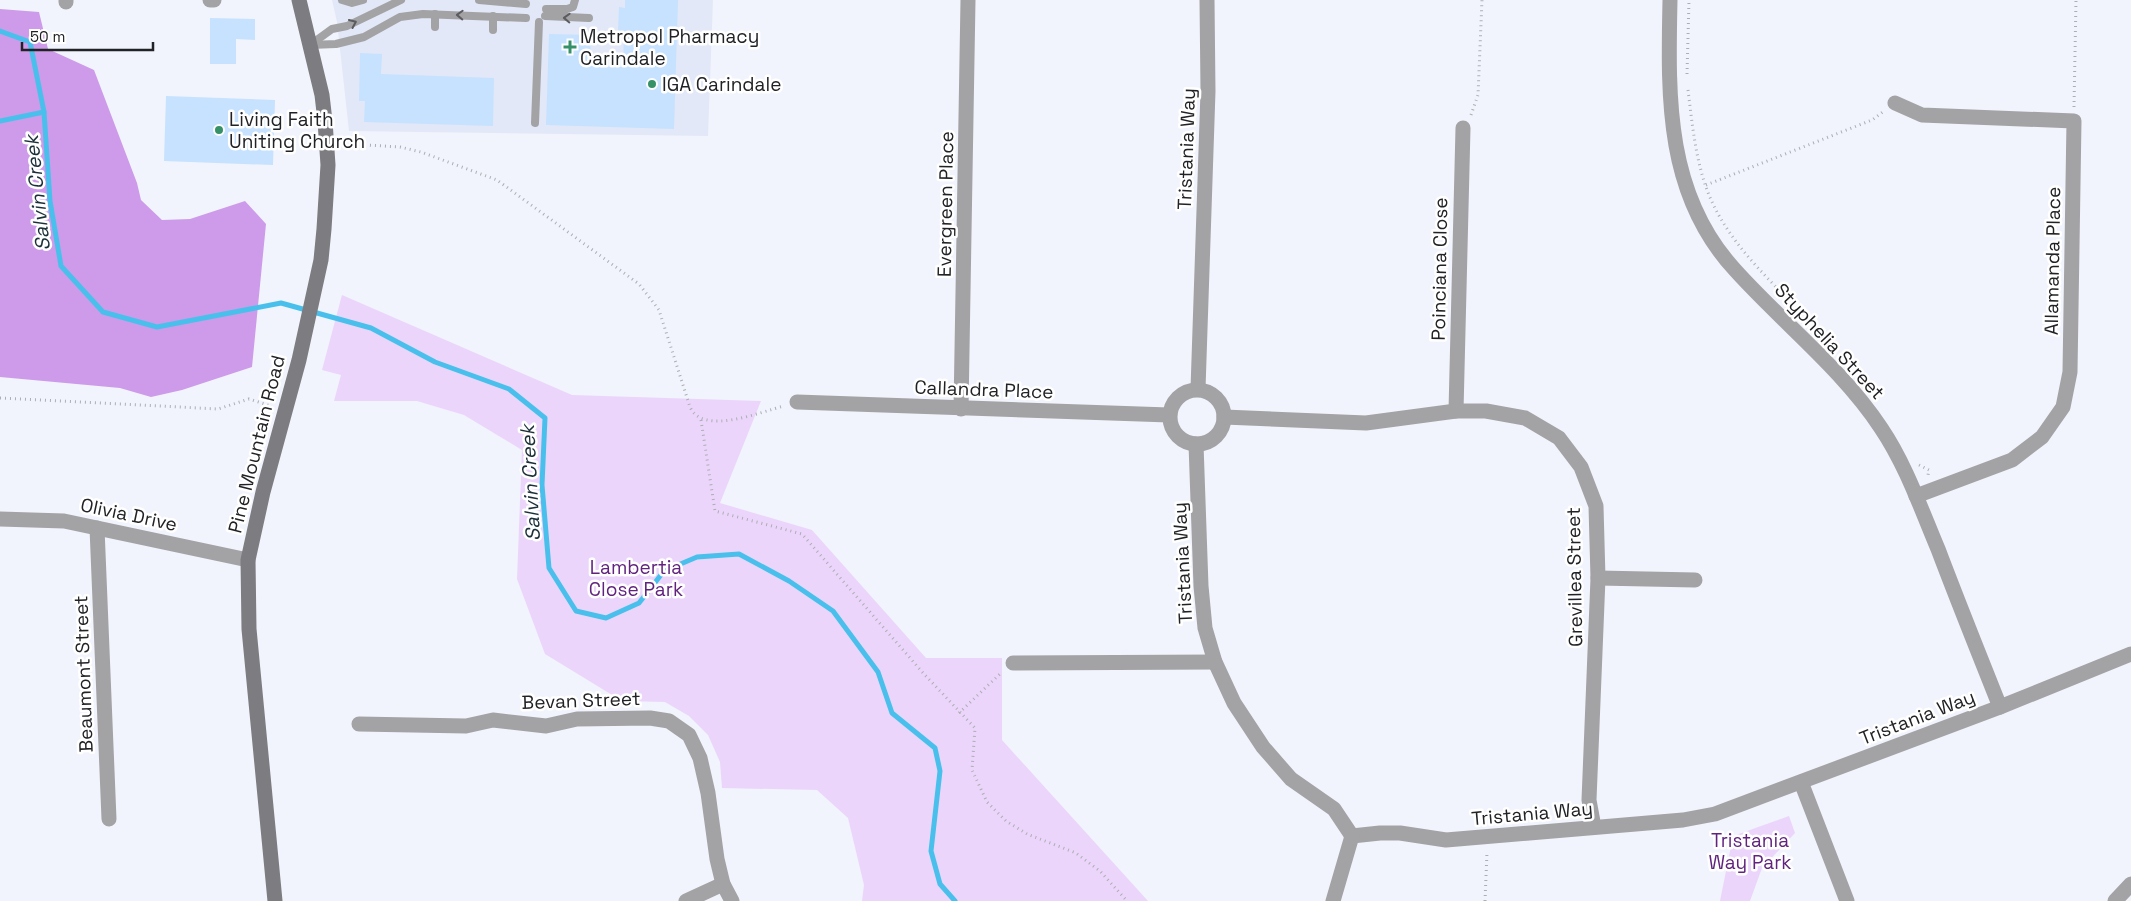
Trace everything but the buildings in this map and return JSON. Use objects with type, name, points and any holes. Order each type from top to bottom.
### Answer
[{"type":"street","name":"Pine Mountain Road","points":[[275,901],[249,629],[248,560],[263,492],[299,360],[321,260],[327,142],[322,95],[299,0]]},
{"type":"street","name":"Evergreen Place","points":[[961,409],[968,0]]},
{"type":"street","name":"Tristania Way","points":[[1198,389],[1208,82],[1207,0]]},
{"type":"street","name":"Styphelia Street","points":[[1670,0],[1668,91],[1674,138],[1687,192],[1704,226],[1734,270],[1849,385],[1882,429],[1916,496],[2000,707]]},
{"type":"street","points":[[1895,103],[1922,115],[2074,121]]},
{"type":"street","name":"Allamanda Place","points":[[1916,496],[2012,460],[2042,437],[2063,407],[2070,372],[2074,121]]},
{"type":"street","name":"Poinciana Close","points":[[1456,411],[1462,128]]},
{"type":"street","points":[[1198,389],[1208,392],[1216,398],[1222,406],[1224,417],[1222,427],[1216,436],[1207,442],[1196,444],[1186,442],[1177,436],[1171,426],[1169,415],[1172,405],[1178,396],[1187,391],[1198,389]]},
{"type":"street","name":"Callandra Place","points":[[797,402],[1169,415]]},
{"type":"street","name":"Grevillea Street","points":[[1224,417],[1366,423],[1456,411],[1486,411],[1525,418],[1559,438],[1581,467],[1596,506],[1598,578],[1590,800],[1594,827]]},
{"type":"street","name":"Tristania Way","points":[[1196,444],[1201,586],[1205,628],[1215,662],[1234,703],[1263,748],[1291,779],[1334,809],[1352,836],[1400,833],[1446,840],[1683,820],[1715,814],[2000,707],[2131,654]]},
{"type":"street","name":"Olivia Drive","points":[[0,519],[64,521],[248,560]]},
{"type":"street","name":"Beaumont Street","points":[[97,528],[109,819]]},
{"type":"street","points":[[1598,578],[1695,580]]},
{"type":"street","points":[[1013,663],[1215,662]]},
{"type":"street","name":"Bevan Street","points":[[359,724],[466,726],[493,720],[546,726],[577,719],[650,718],[669,721],[689,735],[700,758],[708,793],[717,859],[723,884],[732,901]]},
{"type":"street","points":[[1800,782],[1848,901]]},
{"type":"street","points":[[1333,901],[1352,836]]},
{"type":"street","points":[[686,901],[723,884]]},
{"type":"street","points":[[2114,901],[2131,884]]},
{"type":"lane","points":[[342,0],[352,3],[363,0]]},
{"type":"lane","points":[[310,45],[332,29],[347,26],[401,0]]},
{"type":"lane","points":[[479,0],[526,4]]},
{"type":"lane","points":[[543,16],[567,10],[573,7],[575,0]]},
{"type":"lane","points":[[310,45],[336,44],[364,36],[400,16],[435,14],[526,18]]},
{"type":"lane","points":[[435,14],[435,26]]},
{"type":"lane","points":[[493,16],[493,30]]},
{"type":"lane","points":[[543,16],[590,18]]},
{"type":"lane","points":[[536,123],[543,16]]},
{"type":"path","points":[[1462,128],[1475,109],[1478,95],[1482,0]]},
{"type":"path","points":[[1689,0],[1687,82],[1693,132],[1706,185],[1720,217],[1756,266],[1806,316]]},
{"type":"path","points":[[2074,121],[2076,0]]},
{"type":"path","points":[[1687,192],[1872,120],[1895,103]]},
{"type":"path","points":[[350,144],[400,148],[421,152],[497,180],[639,284],[659,310],[693,415],[701,420],[722,421],[797,402]]},
{"type":"path","points":[[1845,356],[1865,376],[1874,390]]},
{"type":"path","points":[[0,398],[218,409],[249,399],[271,406]]},
{"type":"path","points":[[701,420],[715,511],[802,534],[924,674],[975,728],[972,770],[987,802],[1006,821],[1027,834],[1076,853],[1107,878],[1128,901]]},
{"type":"path","points":[[1916,464],[1929,470],[1928,478]]},
{"type":"path","points":[[959,713],[1013,663]]},
{"type":"path","points":[[1485,901],[1487,836]]},
{"type":"shaded area","points":[[332,0],[713,0],[708,136],[349,131],[337,22]]},
{"type":"shaded area","points":[[0,9],[39,12],[48,49],[94,70],[137,183],[141,200],[162,220],[190,219],[245,201],[266,224],[252,367],[182,390],[151,397],[120,388],[0,377]]},
{"type":"green space","name":"Lambertia Close Park","points":[[342,295],[572,395],[761,401],[720,503],[812,530],[926,658],[1002,658],[1002,740],[1148,901],[862,901],[864,885],[848,818],[817,790],[722,788],[720,762],[708,735],[689,716],[665,702],[622,701],[545,654],[517,579],[522,450],[464,415],[417,401],[334,401],[341,375],[322,370]]},
{"type":"green space","name":"Tristania Way Park","points":[[1789,816],[1795,833],[1762,868],[1750,901],[1720,901],[1733,836]]},
{"type":"waterway","name":"Salvin Creek","points":[[0,31],[30,42],[44,112],[50,201],[61,266],[103,312],[157,327],[281,303],[371,328],[435,362],[509,389],[545,418],[542,485],[549,568],[576,611],[606,618],[639,603],[664,571],[697,557],[739,554],[789,581],[833,611],[878,672],[892,713],[935,748],[940,771],[931,851],[940,884],[955,901]]},
{"type":"waterway","points":[[0,121],[44,112]]},
{"type":"place","name":"Metropol Pharmacy Carindale","points":[[570,47]]},
{"type":"place","name":"IGA Carindale","points":[[652,84]]},
{"type":"place","name":"Living Faith Uniting Church","points":[[219,130]]}]
